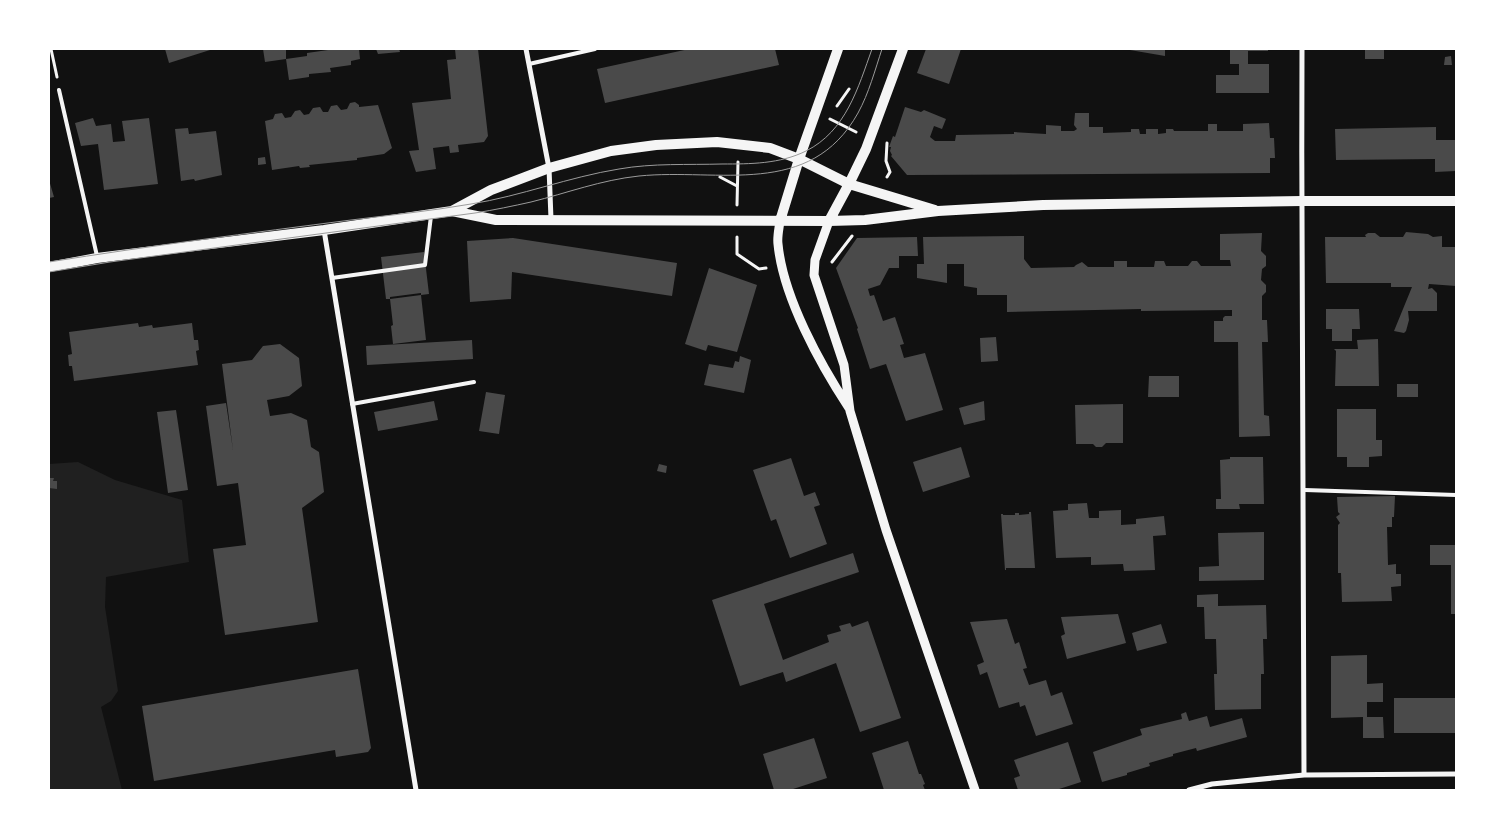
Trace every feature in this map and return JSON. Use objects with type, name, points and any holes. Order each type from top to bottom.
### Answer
[{"type":"main road","points":[[780,221],[799,159],[838,49]]},
{"type":"main road","points":[[829,221],[866,149],[903,49]]},
{"type":"main road","points":[[452,211],[491,190],[549,168],[611,151],[656,145],[717,142],[770,148],[799,159],[849,184],[938,211]]},
{"type":"main road","points":[[49,267],[97,258],[324,230],[452,211],[496,220],[829,221],[865,220],[938,211],[1043,206],[1302,201],[1456,201]]},
{"type":"street","points":[[526,49],[549,168],[551,219]]},
{"type":"street","points":[[1302,49],[1304,775]]},
{"type":"street","points":[[780,221],[777,242],[781,266],[800,319],[830,379],[850,411]]},
{"type":"street","points":[[829,221],[815,260],[814,275],[844,365],[850,411],[886,530],[975,790]]},
{"type":"street","points":[[324,230],[416,790]]},
{"type":"street","points":[[1189,790],[1212,784],[1304,775],[1456,774]]},
{"type":"lane","points":[[530,64],[595,49]]},
{"type":"lane","points":[[59,90],[97,258]]},
{"type":"lane","points":[[332,278],[425,264],[431,213]]},
{"type":"lane","points":[[352,404],[474,382]]},
{"type":"lane","points":[[1304,490],[1456,495]]},
{"type":"path","points":[[51,49],[59,90]]},
{"type":"path","points":[[720,177],[738,186]]},
{"type":"shaded area","points":[[78,462],[115,480],[182,500],[189,562],[106,577],[105,607],[118,691],[111,701],[101,707],[122,790],[49,790],[49,464]]},
{"type":"building","points":[[165,49],[210,49],[210,50],[169,63]]},
{"type":"building","points":[[263,49],[286,49],[286,59],[265,62]]},
{"type":"building","points":[[328,49],[359,49],[360,59],[351,61],[351,65],[330,68],[331,72],[309,74],[309,77],[289,80],[286,59],[307,56],[307,53]]},
{"type":"building","points":[[376,49],[399,49],[400,52],[378,54]]},
{"type":"building","points":[[455,49],[478,49],[488,136],[484,142],[458,145],[459,152],[450,153],[449,146],[433,148],[436,169],[416,172],[409,151],[419,150],[412,103],[451,99],[447,60],[456,59]]},
{"type":"building","points":[[689,49],[775,49],[779,65],[605,103],[597,69]]},
{"type":"building","points":[[926,49],[961,49],[949,84],[917,73]]},
{"type":"building","points":[[1165,49],[1165,56],[1130,50]]},
{"type":"building","points":[[1230,49],[1268,49],[1268,51],[1248,51],[1248,64],[1269,64],[1269,93],[1216,93],[1216,75],[1239,75],[1239,64],[1230,64]]},
{"type":"building","points":[[1365,49],[1384,49],[1384,59],[1365,59]]},
{"type":"building","points":[[1451,56],[1452,65],[1444,65],[1445,57]]},
{"type":"building","points":[[355,102],[359,107],[378,105],[392,148],[384,154],[357,158],[357,160],[272,170],[265,121],[273,119],[275,114],[282,113],[285,118],[291,117],[295,111],[300,110],[304,115],[309,114],[313,108],[320,107],[323,112],[328,112],[331,106],[337,105],[341,110],[347,109],[350,103]]},
{"type":"building","points":[[905,107],[921,112],[924,110],[946,119],[942,129],[934,126],[930,137],[935,141],[955,141],[956,135],[1014,134],[1014,132],[1046,134],[1046,125],[1061,126],[1061,131],[1074,131],[1077,129],[1074,125],[1075,113],[1089,113],[1089,127],[1103,127],[1103,133],[1131,132],[1131,129],[1139,129],[1140,134],[1146,134],[1146,129],[1158,129],[1158,134],[1166,133],[1166,129],[1173,129],[1174,131],[1208,131],[1208,124],[1217,124],[1217,131],[1243,131],[1243,124],[1269,123],[1270,138],[1274,138],[1275,158],[1270,158],[1270,173],[907,175],[891,156],[891,147],[889,147],[893,136],[895,137]]},
{"type":"building","points":[[93,118],[96,126],[111,124],[113,142],[125,141],[122,121],[149,118],[158,184],[104,190],[98,144],[81,146],[75,123]]},
{"type":"building","points":[[1436,127],[1436,140],[1456,140],[1456,171],[1435,172],[1435,159],[1336,160],[1335,129]]},
{"type":"building","points":[[188,128],[189,134],[216,131],[222,175],[195,181],[194,179],[181,181],[175,129]]},
{"type":"building","points":[[265,157],[266,164],[258,165],[258,158]]},
{"type":"building","points":[[49,180],[54,197],[49,198]]},
{"type":"building","points":[[1406,232],[1428,234],[1433,237],[1442,236],[1442,247],[1456,247],[1456,286],[1429,284],[1428,289],[1432,288],[1437,293],[1437,311],[1408,311],[1409,320],[1404,333],[1394,331],[1412,287],[1391,287],[1391,283],[1326,283],[1325,237],[1366,237],[1365,235],[1368,233],[1375,233],[1380,237],[1403,237]]},
{"type":"building","points":[[1262,233],[1261,251],[1266,256],[1266,266],[1262,269],[1261,280],[1266,285],[1266,292],[1262,296],[1262,320],[1267,320],[1268,342],[1262,342],[1264,415],[1269,416],[1270,436],[1239,437],[1238,342],[1214,342],[1214,321],[1223,321],[1225,316],[1232,316],[1232,310],[1141,311],[1141,309],[1007,312],[1007,295],[977,295],[977,288],[964,286],[964,264],[947,264],[947,283],[917,278],[917,264],[924,264],[923,237],[1024,236],[1024,259],[1031,268],[1074,267],[1082,262],[1088,267],[1114,267],[1114,261],[1127,261],[1127,267],[1154,267],[1155,261],[1164,261],[1166,266],[1188,266],[1192,261],[1197,261],[1201,266],[1231,266],[1230,260],[1220,260],[1220,234]]},
{"type":"building","points":[[917,237],[918,256],[899,256],[899,268],[889,268],[880,285],[868,289],[870,296],[874,295],[883,321],[895,317],[904,344],[900,345],[904,358],[925,353],[943,410],[906,421],[886,364],[870,369],[858,328],[836,268],[857,238]]},
{"type":"building","points":[[513,238],[677,263],[672,296],[512,272],[511,299],[470,302],[467,241]]},
{"type":"building","points":[[424,252],[429,294],[421,295],[421,293],[386,299],[381,257]]},
{"type":"building","points":[[709,268],[757,285],[737,352],[708,345],[706,351],[685,344]]},
{"type":"building","points":[[421,295],[426,340],[393,344],[390,299]]},
{"type":"building","points":[[1326,309],[1359,309],[1360,329],[1352,329],[1352,341],[1332,341],[1332,329],[1326,329]]},
{"type":"building","points":[[138,323],[139,327],[152,325],[153,328],[192,323],[194,340],[198,340],[199,350],[196,351],[198,365],[74,381],[72,366],[69,366],[68,355],[72,354],[69,332]]},
{"type":"building","points":[[996,337],[998,361],[981,362],[980,338]]},
{"type":"building","points":[[1378,339],[1379,386],[1335,386],[1336,351],[1334,349],[1358,349],[1357,340]]},
{"type":"building","points":[[472,340],[473,359],[367,365],[366,346]]},
{"type":"building","points":[[280,344],[299,358],[302,386],[289,396],[267,400],[270,416],[291,413],[307,420],[311,447],[319,452],[324,492],[302,508],[318,622],[225,635],[213,549],[246,545],[238,483],[217,486],[206,406],[226,403],[233,450],[222,364],[252,360],[263,346]]},
{"type":"building","points":[[740,356],[751,360],[744,393],[704,385],[709,364],[733,368],[735,361],[739,362]]},
{"type":"building","points":[[1149,376],[1179,376],[1179,397],[1148,397]]},
{"type":"building","points":[[1397,384],[1418,384],[1418,397],[1397,397]]},
{"type":"building","points":[[486,392],[505,395],[499,434],[479,431]]},
{"type":"building","points":[[434,401],[438,420],[378,431],[374,412]]},
{"type":"building","points":[[984,401],[985,420],[964,425],[959,408]]},
{"type":"building","points":[[1123,404],[1123,443],[1106,443],[1102,447],[1096,447],[1093,444],[1076,444],[1075,405]]},
{"type":"building","points":[[1337,409],[1376,409],[1376,440],[1382,440],[1382,456],[1369,457],[1369,467],[1347,467],[1347,457],[1337,457]]},
{"type":"building","points":[[176,410],[188,490],[168,493],[157,412]]},
{"type":"building","points":[[961,447],[970,477],[923,492],[913,462]]},
{"type":"building","points":[[1230,457],[1263,457],[1264,504],[1239,504],[1240,509],[1216,509],[1216,499],[1221,499],[1220,460],[1230,459]]},
{"type":"building","points":[[791,458],[804,496],[815,492],[820,505],[814,507],[827,544],[790,558],[776,519],[771,521],[753,470]]},
{"type":"building","points":[[659,464],[667,466],[666,473],[657,471]]},
{"type":"building","points":[[49,478],[54,478],[53,481],[57,481],[57,489],[49,488]]},
{"type":"building","points":[[1395,496],[1392,527],[1387,527],[1388,565],[1396,564],[1396,574],[1401,574],[1401,586],[1391,587],[1392,601],[1342,602],[1341,573],[1338,573],[1338,525],[1340,523],[1336,517],[1340,514],[1338,512],[1337,497]]},
{"type":"building","points":[[1087,503],[1089,518],[1099,518],[1099,511],[1121,510],[1121,525],[1136,524],[1136,519],[1164,516],[1166,535],[1153,536],[1155,570],[1124,571],[1123,564],[1091,565],[1091,557],[1056,558],[1053,511],[1068,510],[1068,504]]},
{"type":"building","points":[[1031,512],[1035,568],[1006,568],[1005,570],[1001,514],[1015,515],[1015,513],[1019,513],[1019,515],[1029,514]]},
{"type":"building","points":[[1264,532],[1264,580],[1199,581],[1199,567],[1219,566],[1218,533]]},
{"type":"building","points":[[1430,545],[1456,545],[1456,614],[1451,614],[1451,565],[1430,565]]},
{"type":"building","points":[[853,553],[859,572],[764,604],[783,660],[829,642],[827,635],[841,631],[839,626],[850,623],[852,627],[868,621],[901,718],[860,732],[836,663],[786,682],[783,672],[740,686],[712,600]]},
{"type":"building","points":[[1218,594],[1218,606],[1266,605],[1267,639],[1263,639],[1264,674],[1261,674],[1261,709],[1215,710],[1214,674],[1217,674],[1216,639],[1205,639],[1204,607],[1197,607],[1197,595]]},
{"type":"building","points":[[1118,614],[1126,643],[1067,659],[1061,636],[1065,634],[1061,617]]},
{"type":"building","points":[[1007,619],[1015,644],[1019,642],[1027,668],[1023,669],[1029,685],[1046,680],[1051,696],[1062,692],[1073,724],[1036,736],[1025,705],[1020,707],[1019,702],[999,708],[987,672],[980,675],[977,665],[984,662],[970,622]]},
{"type":"building","points":[[1161,624],[1167,643],[1137,651],[1132,633]]},
{"type":"building","points":[[1367,655],[1367,684],[1383,683],[1383,702],[1367,702],[1367,717],[1383,717],[1384,738],[1363,738],[1363,717],[1331,718],[1331,656]]},
{"type":"building","points":[[358,669],[371,748],[368,752],[336,757],[335,750],[154,781],[142,706]]},
{"type":"building","points":[[1394,698],[1456,698],[1456,733],[1394,733]]},
{"type":"building","points":[[1186,712],[1189,721],[1207,716],[1210,727],[1242,718],[1247,737],[1197,751],[1196,748],[1173,754],[1173,756],[1149,763],[1150,766],[1102,782],[1093,752],[1142,735],[1140,729],[1182,719],[1181,714]]},
{"type":"building","points":[[814,738],[827,778],[790,790],[774,790],[763,754]]},
{"type":"building","points":[[908,741],[919,774],[921,774],[925,784],[923,785],[925,790],[884,790],[872,753]]},
{"type":"building","points":[[1068,742],[1081,782],[1056,790],[1018,790],[1014,778],[1020,776],[1014,760]]},
{"type":"tram line","points":[[49,262],[490,201],[600,172],[632,167],[754,163],[786,159],[806,151],[820,142],[841,120],[856,93],[872,49]]},
{"type":"tram line","points":[[49,272],[110,262],[475,213],[531,202],[598,184],[639,176],[760,174],[789,169],[815,158],[838,140],[862,105],[882,49]]}]
